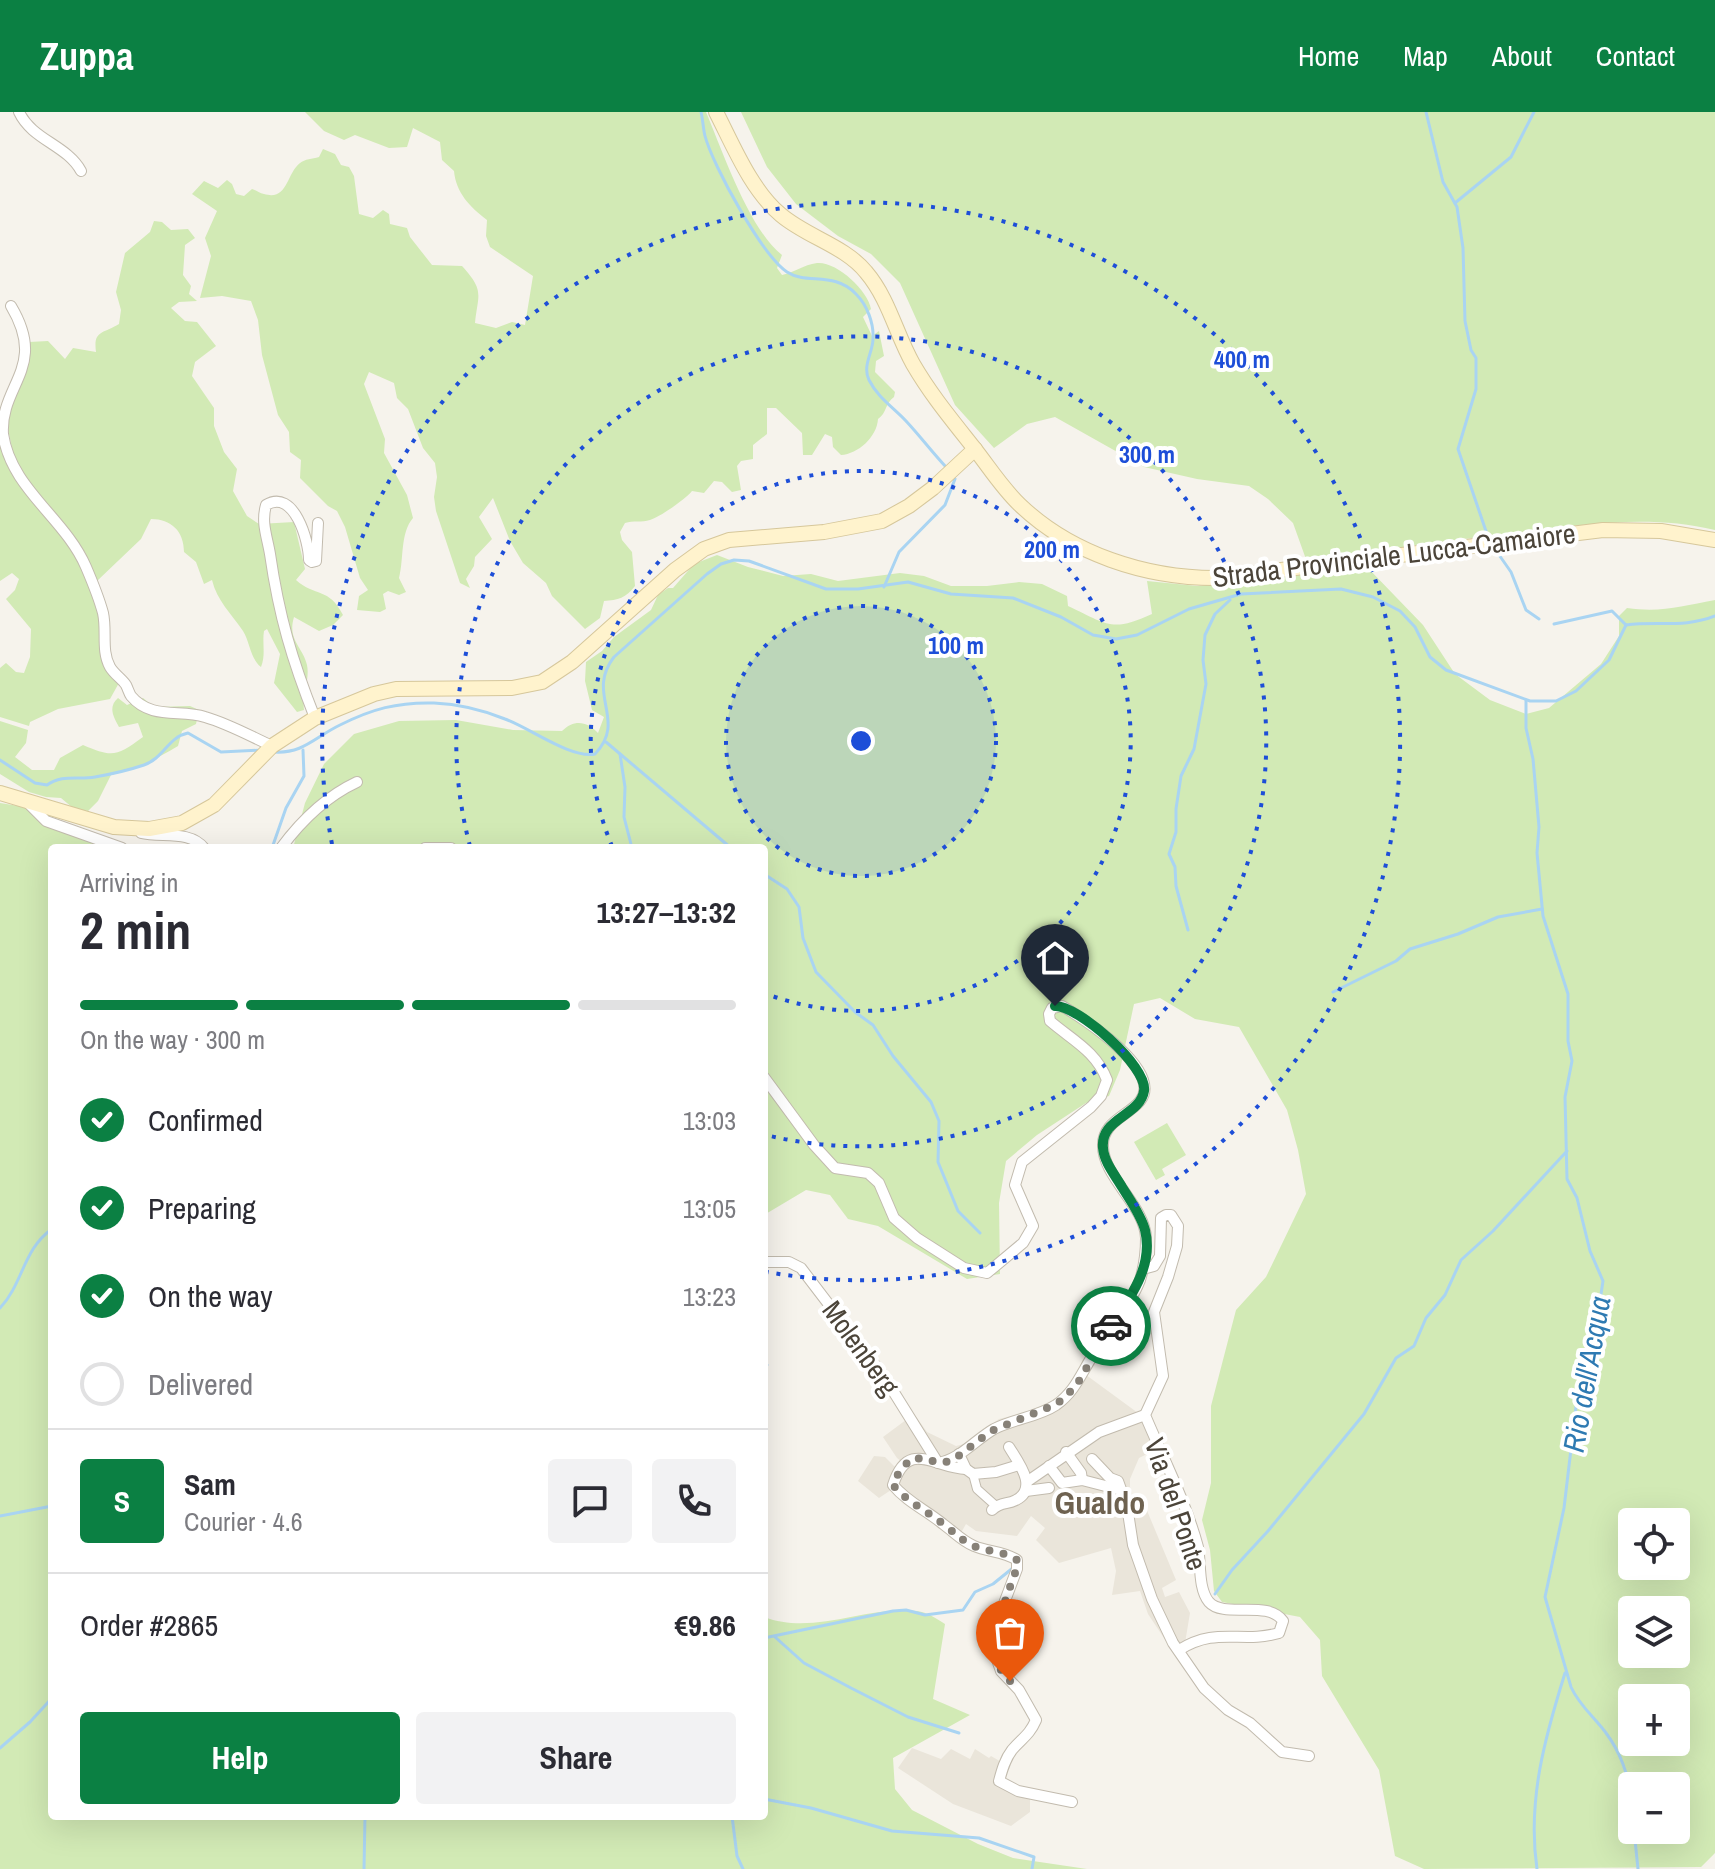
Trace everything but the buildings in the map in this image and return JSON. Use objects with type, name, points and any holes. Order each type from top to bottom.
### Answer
[{"type":"main road","name":"Strada Provinciale Lucca-Camaiore","points":[[716,112],[756,184],[779,214],[846,254],[864,269],[881,292],[908,356],[930,394],[1018,503],[1059,534],[1124,564],[1174,575],[1236,577],[1603,530],[1661,531],[1715,540]]},
{"type":"main road","points":[[0,793],[131,830],[165,828],[195,817],[214,805],[268,751],[315,718],[374,694],[396,689],[512,688],[542,682],[572,662],[675,570],[704,549],[729,540],[824,532],[882,521],[933,488],[975,449]]},
{"type":"street","points":[[19,112],[29,129],[75,161],[81,171]]},
{"type":"street","points":[[11,306],[20,322],[25,345],[24,362],[3,420],[8,454],[18,474],[63,530],[86,566],[103,613],[105,652],[110,667],[126,684],[131,696],[152,711],[200,715],[224,723],[268,751]]},
{"type":"street","points":[[315,718],[287,644],[274,592],[263,517],[266,505],[272,501],[280,502],[291,510],[305,532],[309,560],[312,562],[316,561],[318,523]]},
{"type":"street","points":[[284,844],[296,828],[332,796],[357,782]]},
{"type":"street","points":[[27,801],[46,821],[111,844]]},
{"type":"street","points":[[131,830],[174,835],[201,844]]},
{"type":"street","points":[[768,1086],[835,1168],[868,1173],[879,1183],[894,1218],[917,1238],[964,1268],[987,1273],[1023,1243],[1033,1226],[1015,1185],[1022,1162],[1091,1107],[1101,1096],[1107,1080],[1101,1064],[1089,1050],[1050,1021],[1052,1008],[1065,1007],[1122,1050],[1144,1081],[1144,1094],[1140,1101],[1115,1120],[1106,1132],[1102,1146],[1106,1160],[1146,1235],[1143,1269],[1126,1306],[1092,1355],[1085,1373],[1066,1396],[1052,1407],[991,1431],[952,1461],[938,1463]]},
{"type":"street","name":"Via del Ponte","points":[[1143,1269],[1154,1266],[1160,1256],[1161,1218],[1171,1215],[1178,1226],[1177,1246],[1154,1312],[1163,1376],[1145,1415],[1198,1548],[1205,1596],[1210,1604],[1219,1608],[1268,1611],[1279,1615],[1283,1621],[1279,1633],[1206,1637],[1179,1650]]},
{"type":"street","name":"Molenberg","points":[[768,1262],[789,1262],[801,1268],[885,1378],[938,1463]]},
{"type":"street","points":[[959,1454],[977,1489],[994,1508],[1016,1500],[1027,1486],[1066,1452],[1099,1432],[1145,1415]]},
{"type":"street","points":[[1009,1447],[1027,1486]]},
{"type":"street","points":[[1066,1452],[1081,1473],[1082,1480]]},
{"type":"street","points":[[1019,1465],[996,1472],[969,1472],[925,1458],[910,1459],[893,1485],[901,1495],[960,1538],[986,1550],[1010,1555],[1018,1564],[1003,1606],[994,1651],[1001,1671],[1019,1690],[1036,1720],[1030,1734],[1007,1756],[999,1781],[1018,1791],[1072,1802]]},
{"type":"street","points":[[1092,1459],[1110,1478],[1118,1481],[1127,1506],[1140,1567],[1173,1643],[1204,1688],[1282,1752],[1309,1756]]},
{"type":"street","points":[[1049,1466],[1057,1485]]},
{"type":"street","points":[[1027,1486],[1082,1480],[1121,1490]]},
{"type":"shaded area","points":[[1082,1372],[1138,1413],[1155,1450],[1139,1458],[1130,1487],[1134,1500],[1143,1501],[1176,1580],[1162,1588],[1165,1597],[1179,1592],[1190,1613],[1185,1643],[1174,1653],[1148,1614],[1140,1591],[1112,1595],[1116,1571],[1111,1548],[1059,1563],[1036,1540],[1045,1528],[1031,1516],[1017,1536],[976,1531],[966,1524],[958,1538],[891,1490],[879,1498],[858,1481],[874,1456],[885,1457],[897,1469],[902,1462],[883,1437],[914,1414],[927,1432],[956,1446],[964,1444],[999,1419],[1027,1412],[1060,1397]]},
{"type":"shaded area","points":[[912,1748],[941,1759],[951,1749],[970,1759],[975,1749],[989,1758],[991,1756],[1003,1763],[996,1780],[1030,1798],[1030,1812],[1011,1826],[953,1804],[898,1768]]},
{"type":"green space","points":[[305,112],[706,112],[748,209],[770,244],[782,255],[777,268],[782,275],[812,264],[825,264],[850,278],[869,301],[871,309],[863,317],[872,336],[879,331],[884,356],[876,361],[875,372],[895,392],[894,397],[866,443],[841,455],[833,447],[832,437],[825,434],[812,455],[803,455],[802,433],[776,408],[767,408],[767,434],[753,445],[753,459],[741,461],[737,466],[741,490],[732,492],[722,482],[714,481],[704,493],[692,491],[654,518],[625,523],[620,532],[622,540],[632,552],[635,586],[621,598],[604,601],[600,618],[585,629],[552,596],[546,583],[523,563],[510,541],[493,498],[479,517],[492,539],[475,557],[474,566],[466,579],[470,588],[460,583],[436,511],[435,463],[423,448],[408,409],[397,398],[394,383],[369,372],[364,384],[385,439],[384,453],[407,495],[413,518],[404,539],[399,578],[406,592],[399,595],[388,591],[383,594],[386,609],[380,612],[357,610],[359,596],[368,590],[360,578],[337,511],[300,478],[301,460],[290,452],[289,432],[278,415],[262,355],[258,320],[251,301],[222,296],[200,298],[211,256],[205,238],[217,211],[192,194],[204,181],[218,188],[227,180],[236,194],[244,196],[252,189],[264,194],[278,194],[300,163],[319,157],[323,149],[335,154],[341,165],[349,167],[354,176],[359,214],[373,218],[383,210],[389,214],[390,224],[407,228],[410,237],[432,265],[462,266],[469,274],[478,293],[475,323],[496,328],[512,322],[525,325],[533,276],[490,247],[486,236],[487,220],[461,193],[454,171],[442,160],[440,142],[413,128],[407,147],[389,148],[355,135],[344,140],[324,131]]},
{"type":"green space","points":[[741,112],[1715,112],[1715,530],[1665,523],[1589,524],[1307,562],[1293,523],[1249,486],[1144,467],[1055,417],[1027,424],[994,448],[955,405],[900,283],[871,254],[838,236],[796,204],[767,167]]},
{"type":"green space","points":[[154,221],[162,222],[171,230],[188,229],[195,238],[185,245],[183,275],[191,286],[189,294],[197,301],[179,302],[171,308],[185,321],[197,322],[216,346],[195,362],[192,376],[214,408],[214,426],[224,452],[237,469],[233,491],[247,516],[259,524],[294,522],[305,569],[296,580],[327,596],[343,615],[333,625],[319,631],[294,617],[294,638],[308,670],[304,710],[297,712],[274,683],[280,654],[267,629],[264,631],[261,667],[243,631],[217,594],[212,580],[204,584],[196,562],[184,552],[182,538],[175,528],[165,521],[151,519],[141,539],[97,581],[85,552],[27,481],[13,453],[6,420],[29,342],[48,341],[65,359],[73,348],[96,352],[98,336],[119,324],[121,310],[116,292],[125,253],[150,232]]},
{"type":"green space","points":[[0,435],[5,456],[75,553],[99,610],[101,633],[120,681],[110,699],[58,709],[30,722],[29,726],[0,717],[0,668],[6,663],[16,672],[24,673],[30,657],[31,629],[6,599],[15,590],[19,579],[12,573],[0,581]]},
{"type":"green space","points":[[717,555],[783,576],[811,574],[838,581],[900,573],[924,576],[951,586],[1019,582],[1042,584],[1067,596],[1068,606],[1118,625],[1152,614],[1147,581],[1197,586],[1367,567],[1423,625],[1455,674],[1490,700],[1526,714],[1549,708],[1601,664],[1619,636],[1619,616],[1627,608],[1661,609],[1715,600],[1715,1853],[1701,1867],[1424,1869],[1395,1856],[1379,1770],[1322,1676],[1320,1640],[1300,1617],[1222,1602],[1214,1591],[1210,1550],[1202,1520],[1211,1483],[1211,1406],[1236,1310],[1266,1277],[1306,1194],[1287,1110],[1239,1027],[1195,1019],[1160,998],[1134,1004],[1120,1070],[1109,1096],[1086,1103],[1037,1135],[1006,1161],[999,1203],[1000,1274],[967,1279],[878,1226],[848,1219],[830,1195],[806,1190],[768,1213],[768,844],[294,844],[305,803],[324,764],[354,734],[399,721],[456,720],[513,730],[562,731],[580,723],[598,733],[604,717],[592,710],[585,681],[586,662],[651,610],[658,595],[673,588],[694,564]]},
{"type":"green space","points":[[118,698],[127,705],[143,698],[154,707],[190,706],[199,710],[196,724],[182,731],[178,746],[146,764],[111,775],[98,801],[88,811],[73,808],[61,798],[29,792],[0,774],[0,721],[28,730],[26,743],[15,757],[32,770],[54,770],[60,758],[83,745],[108,753],[127,748],[143,737],[138,723],[119,727],[112,708]]},
{"type":"green space","points":[[0,803],[31,808],[44,823],[103,844],[48,844],[48,1820],[768,1820],[768,1618],[783,1622],[821,1622],[898,1610],[928,1614],[945,1624],[933,1699],[970,1715],[893,1758],[895,1789],[912,1810],[978,1844],[1013,1858],[1087,1869],[0,1869]]},
{"type":"green space","points":[[1167,1123],[1186,1155],[1162,1169],[1165,1175],[1156,1180],[1134,1142]]},
{"type":"waterway","points":[[701,112],[705,136],[718,168],[752,229],[777,263],[795,276],[830,280],[848,287],[863,303],[873,333],[867,370],[869,380],[946,467]]},
{"type":"waterway","points":[[1426,112],[1443,182],[1457,207],[1463,248],[1465,321],[1471,350],[1476,358],[1476,389],[1458,449],[1488,537]]},
{"type":"waterway","points":[[1455,203],[1511,157],[1534,112]]},
{"type":"waterway","points":[[884,587],[899,552],[945,505],[955,479]]},
{"type":"waterway","points":[[1497,552],[1511,572],[1526,610],[1539,619]]},
{"type":"waterway","points":[[274,752],[301,748],[340,725],[374,711],[396,705],[434,703],[488,713],[574,752],[595,754],[608,730],[603,683],[614,657],[707,574],[721,564],[734,560],[749,561],[826,589],[858,589],[908,582],[951,594],[1013,598],[1061,617],[1093,635],[1116,639],[1137,635],[1189,609],[1241,594],[1341,589],[1373,597],[1400,611],[1415,627],[1430,657],[1446,670],[1530,701],[1556,701],[1576,691],[1609,660],[1626,625]]},
{"type":"waterway","points":[[1188,930],[1176,886],[1175,867],[1169,854],[1176,832],[1181,776],[1194,749],[1206,684],[1203,660],[1205,635],[1215,614],[1230,600]]},
{"type":"waterway","points":[[1554,624],[1612,611],[1626,625]]},
{"type":"waterway","points":[[1626,625],[1682,623],[1715,616]]},
{"type":"waterway","name":"Rio dell'Acqua","points":[[1526,700],[1526,728],[1533,759],[1539,827],[1537,853],[1543,916],[1568,994],[1568,1041],[1572,1061],[1565,1097],[1567,1179],[1577,1198],[1590,1251],[1603,1281],[1595,1334],[1576,1407],[1564,1508],[1545,1597],[1571,1687],[1616,1748],[1626,1772]]},
{"type":"waterway","points":[[0,760],[35,783],[47,785],[58,780],[95,777],[144,765],[181,735],[188,733],[221,752],[263,750]]},
{"type":"waterway","points":[[606,742],[726,844]]},
{"type":"waterway","points":[[273,844],[286,808],[304,776],[303,750]]},
{"type":"waterway","points":[[620,754],[625,787],[624,817],[631,844]]},
{"type":"waterway","points":[[768,877],[787,889],[799,907],[803,938],[816,972],[855,1012],[873,1025],[893,1056],[931,1102],[939,1121],[938,1162],[958,1211],[980,1233]]},
{"type":"waterway","points":[[1333,992],[1396,961],[1410,949],[1498,917],[1542,909]]},
{"type":"waterway","points":[[1215,1594],[1364,1414],[1396,1358],[1414,1346],[1426,1318],[1445,1295],[1461,1260],[1493,1231],[1567,1151]]},
{"type":"waterway","points":[[0,1308],[8,1299],[35,1246],[48,1232]]},
{"type":"waterway","points":[[0,1516],[48,1507]]},
{"type":"waterway","points":[[768,1637],[893,1611],[906,1610],[925,1615],[963,1610],[975,1592],[993,1584],[1014,1567]]},
{"type":"waterway","points":[[775,1637],[804,1663],[851,1688],[908,1717],[959,1733]]},
{"type":"waterway","points":[[1537,1869],[1536,1794],[1545,1745],[1565,1673]]},
{"type":"waterway","points":[[0,1748],[48,1702]]},
{"type":"waterway","points":[[768,1800],[811,1808],[892,1831],[979,1838],[1034,1857],[1032,1869]]},
{"type":"waterway","points":[[364,1869],[365,1820]]},
{"type":"waterway","points":[[732,1820],[737,1856],[743,1869]]},
{"type":"waterway","name":"Rio dell'Acqua","points":[[1635,1844],[1638,1869]]},
{"type":"way so far","points":[[1010,1681],[996,1662],[994,1651],[1017,1560],[1005,1553],[971,1545],[960,1538],[901,1495],[893,1481],[910,1459],[925,1458],[938,1463],[952,1461],[991,1431],[1057,1404],[1076,1386],[1111,1326]]},
{"type":"district","name":"Gualdo","points":[[1100,1502]]},
{"type":"route","points":[[1055,1006],[1065,1007],[1110,1039],[1132,1061],[1144,1081],[1144,1094],[1140,1101],[1115,1120],[1106,1132],[1102,1146],[1146,1235],[1139,1281],[1111,1326]]}]
